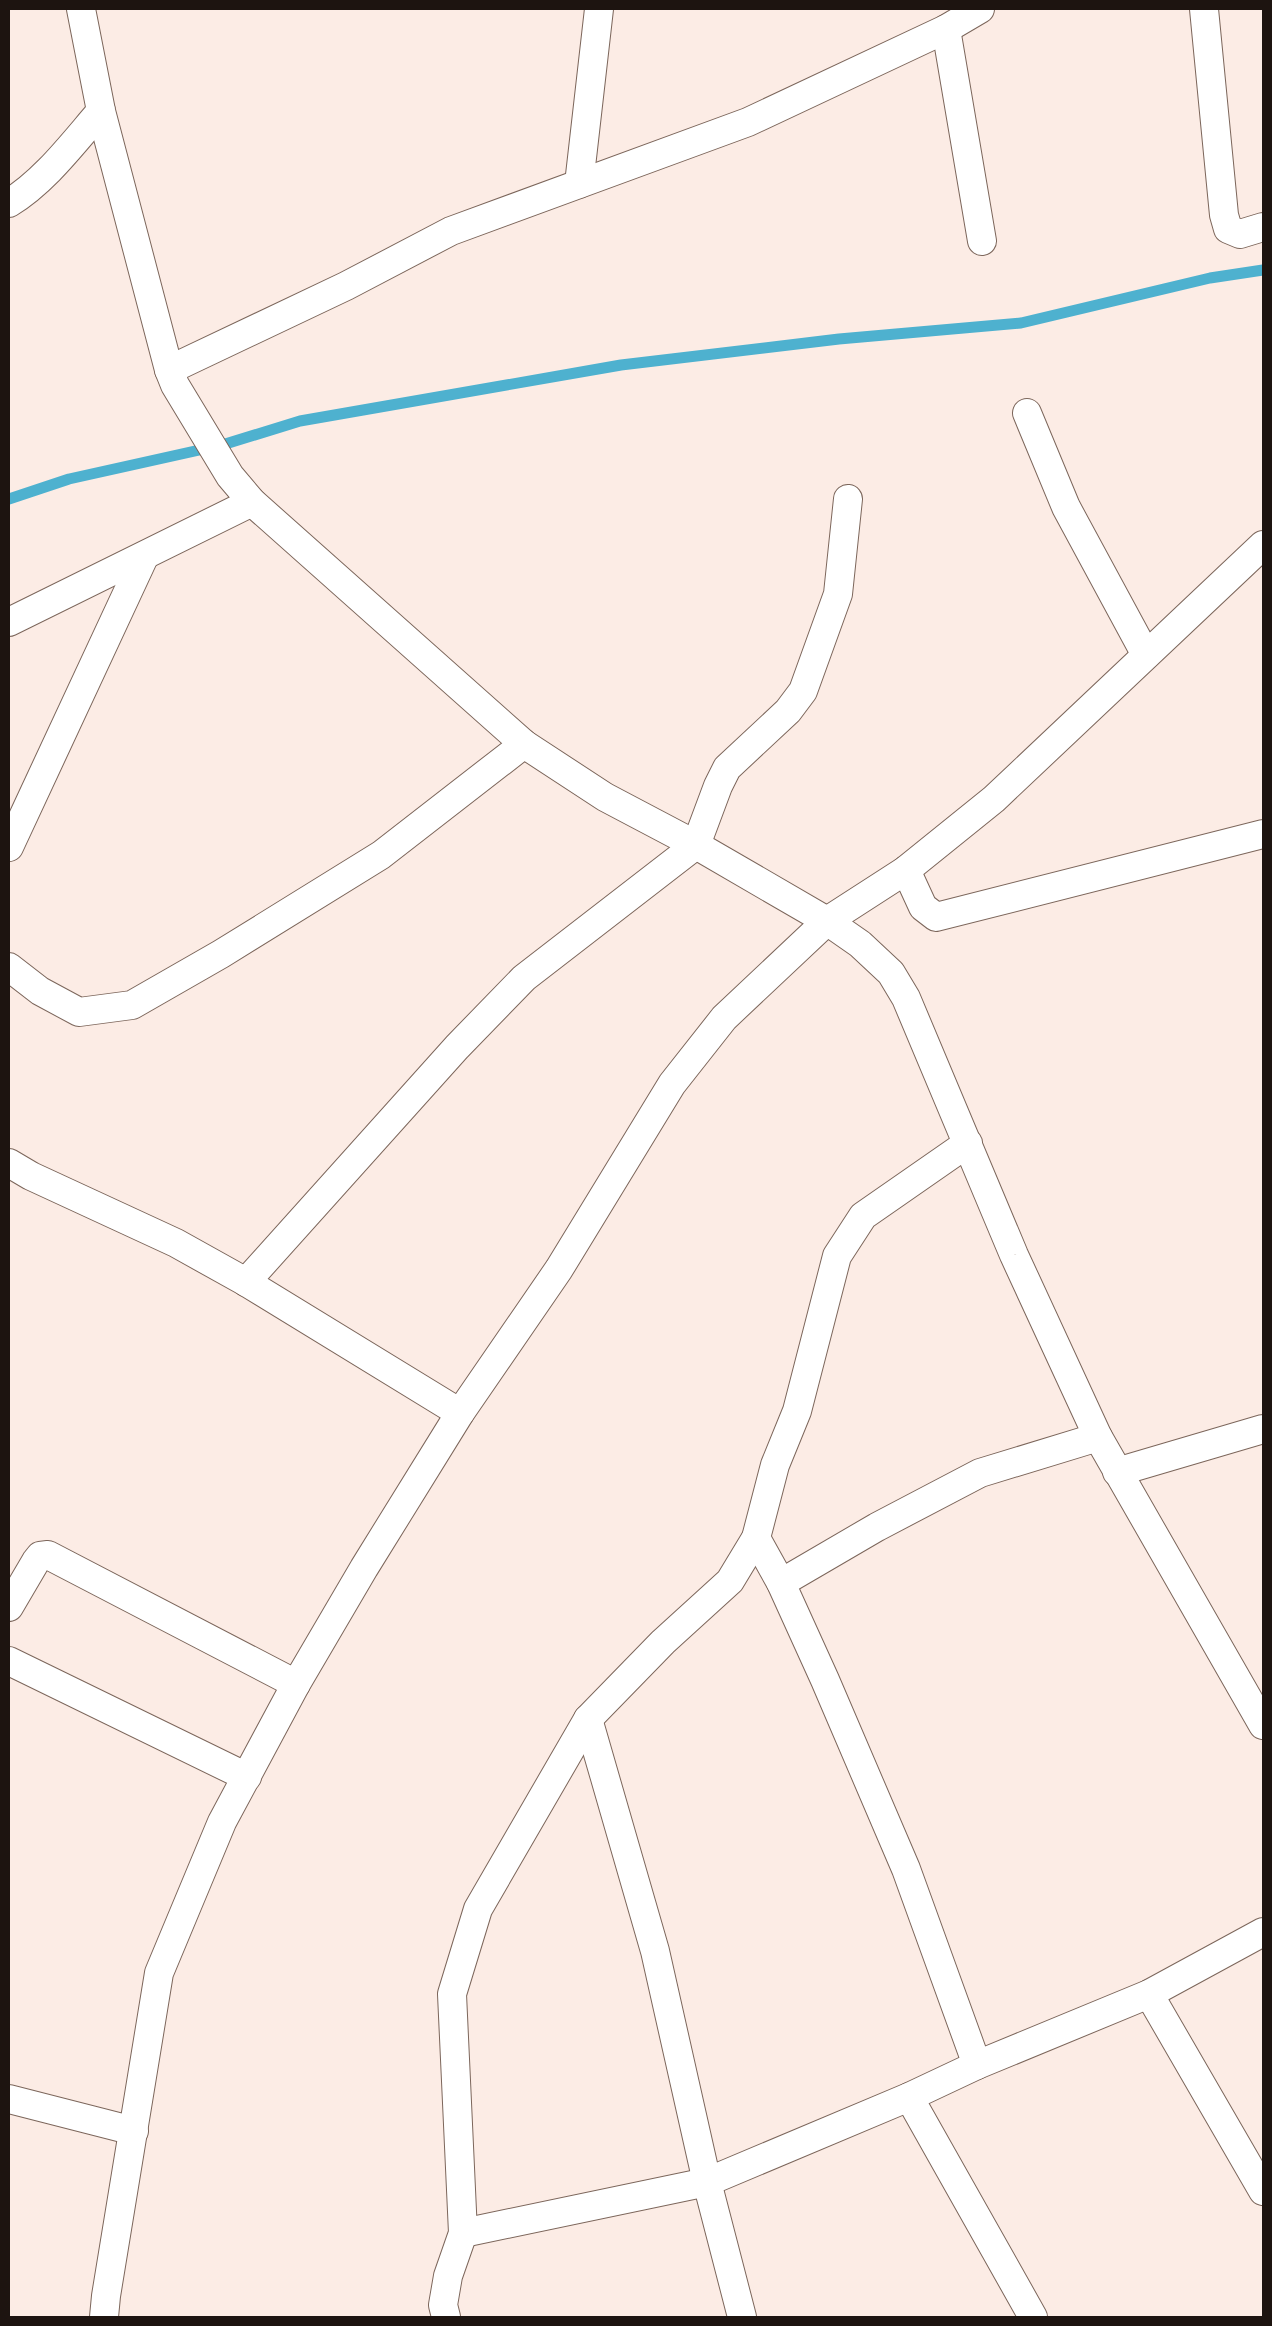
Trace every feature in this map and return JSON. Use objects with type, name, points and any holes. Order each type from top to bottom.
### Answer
[{"type":"street","points":[[81,9],[101,111],[172,378],[230,476],[252,502],[524,744],[605,797],[696,845],[827,921],[860,944],[890,972],[906,998],[1014,1255],[1098,1437],[1263,1724]]},
{"type":"street","points":[[579,184],[599,9]]},
{"type":"street","points":[[172,378],[451,230],[748,122],[946,29],[980,9]]},
{"type":"street","points":[[1204,9],[1224,215],[1228,229],[1240,234],[1263,227]]},
{"type":"street","points":[[946,29],[982,241]]},
{"type":"street","points":[[9,203],[53,165],[101,111]]},
{"type":"street","points":[[1027,412],[1066,507],[1146,655]]},
{"type":"street","points":[[246,1282],[457,1046],[524,978],[696,845],[718,786],[727,768],[788,711],[803,691],[838,594],[848,499]]},
{"type":"street","points":[[9,622],[252,502]]},
{"type":"street","points":[[104,2317],[159,1973],[222,1822],[248,1777],[296,1684],[364,1568],[460,1413],[559,1269],[672,1084],[724,1018],[827,921],[906,870],[994,799],[1263,545]]},
{"type":"street","points":[[9,847],[144,557]]},
{"type":"street","points":[[9,967],[40,991],[78,1012],[132,1005],[221,954],[380,854],[524,744]]},
{"type":"street","points":[[906,870],[923,907],[936,917],[1263,834]]},
{"type":"street","points":[[446,2317],[443,2305],[448,2276],[463,2233],[452,1994],[478,1909],[588,1719],[662,1642],[730,1581],[756,1538],[775,1465],[797,1411],[837,1256],[863,1216],[968,1143]]},
{"type":"street","points":[[9,1164],[176,1243],[246,1282],[460,1413]]},
{"type":"street","points":[[1117,1472],[1263,1429]]},
{"type":"street","points":[[781,1583],[877,1527],[980,1473],[1098,1437]]},
{"type":"street","points":[[756,1538],[781,1583],[906,1869],[977,2064]]},
{"type":"street","points":[[9,1607],[36,1560],[40,1556],[48,1555],[296,1684]]},
{"type":"street","points":[[9,1661],[248,1777]]},
{"type":"street","points":[[588,1719],[655,1952],[707,2182],[742,2317]]},
{"type":"street","points":[[463,2233],[707,2182],[909,2098],[977,2064],[1149,1994],[1263,1932]]},
{"type":"street","points":[[1149,1994],[1263,2191]]},
{"type":"street","points":[[909,2098],[1033,2317]]},
{"type":"street","points":[[9,2099],[134,2131]]},
{"type":"waterway","points":[[9,499],[69,479],[222,445],[300,421],[621,365],[839,339],[1021,323],[1210,278],[1263,270]]}]
